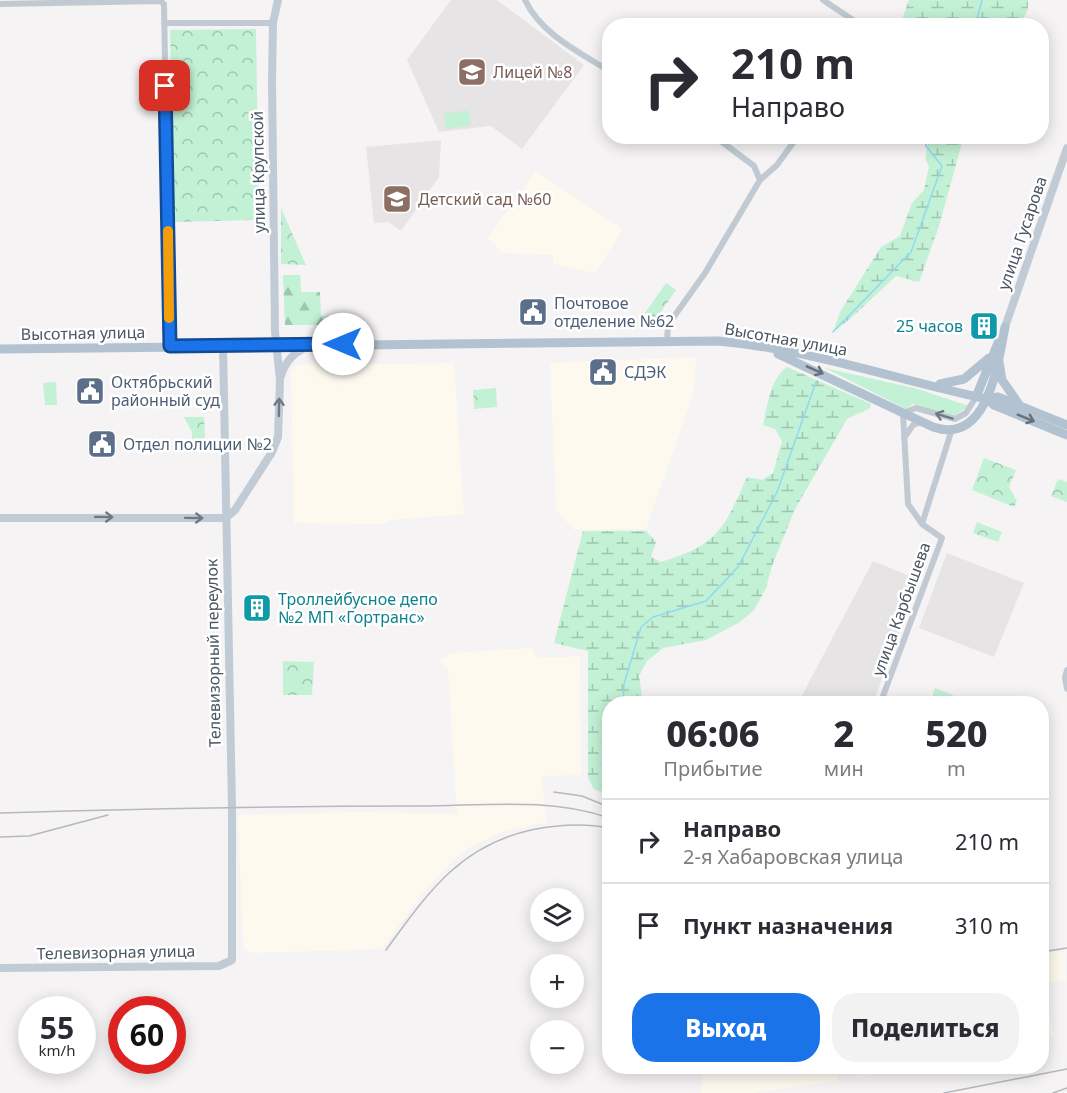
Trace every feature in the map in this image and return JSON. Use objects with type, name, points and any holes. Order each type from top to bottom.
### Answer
[{"type":"main road","points":[[976,397],[996,354],[1005,327]]},
{"type":"main road","name":"Высотная улица","points":[[0,349],[276,344],[718,341],[762,346],[987,399]]},
{"type":"main road","points":[[762,346],[938,429],[952,429],[977,416],[987,399],[996,354]]},
{"type":"main road","points":[[933,385],[954,383],[964,379],[996,354]]},
{"type":"main road","points":[[996,354],[1002,380],[1020,404]]},
{"type":"main road","points":[[987,399],[998,397],[1020,404],[1067,425]]},
{"type":"main road","points":[[987,399],[994,405],[1067,435]]},
{"type":"street","points":[[0,4],[160,0],[164,4],[170,346]]},
{"type":"street","name":"улица Крупской","points":[[226,518],[235,510],[262,469],[278,437],[280,380],[276,344],[273,23],[278,0]]},
{"type":"street","points":[[525,0],[530,11],[545,28],[602,66]]},
{"type":"street","points":[[823,0],[850,18]]},
{"type":"street","points":[[164,23],[273,23]]},
{"type":"street","points":[[725,144],[754,166],[760,180]]},
{"type":"street","points":[[668,341],[668,325],[705,273],[760,180],[777,165],[792,144]]},
{"type":"street","name":"улица Гусарова","points":[[1005,327],[1067,148]]},
{"type":"street","points":[[280,380],[285,365],[297,353],[317,344]]},
{"type":"street","name":"Телевизорный переулок","points":[[223,345],[232,960]]},
{"type":"street","points":[[922,524],[908,504],[903,413],[916,408],[956,419],[966,413],[976,397]]},
{"type":"street","points":[[904,438],[913,425],[921,422]]},
{"type":"street","name":"улица Карбышева","points":[[883,696],[942,538],[922,524],[952,429]]},
{"type":"street","points":[[0,518],[226,518]]},
{"type":"street","points":[[1067,670],[1067,689]]},
{"type":"street","name":"Телевизорная улица","points":[[0,968],[219,966],[232,960]]},
{"type":"shaded area","name":"Лицей №8","points":[[451,0],[497,0],[584,65],[522,149],[491,126],[439,132],[407,60]]},
{"type":"shaded area","name":"Детский сад №60","points":[[441,140],[439,177],[401,231],[389,222],[374,223],[366,147]]},
{"type":"shaded area","points":[[536,171],[623,229],[595,273],[553,264],[553,255],[501,253],[488,238]]},
{"type":"shaded area","points":[[696,357],[694,392],[646,529],[574,530],[556,510],[550,363]]},
{"type":"shaded area","points":[[454,363],[464,514],[392,520],[382,524],[294,523],[291,371],[296,365]]},
{"type":"shaded area","points":[[947,553],[1024,583],[994,657],[919,628]]},
{"type":"shaded area","points":[[873,561],[919,580],[876,696],[802,696]]},
{"type":"shaded area","points":[[532,648],[536,658],[580,656],[581,775],[541,776],[547,822],[504,831],[467,849],[452,861],[421,895],[382,949],[252,953],[243,948],[238,815],[361,812],[457,814],[448,670],[440,661],[450,653]]},
{"type":"shaded area","points":[[1065,951],[1066,979],[1049,983],[1049,953]]},
{"type":"shaded area","points":[[1049,1012],[1054,1036],[1049,1037]]},
{"type":"shaded area","points":[[702,1074],[836,1074],[838,1081],[751,1093],[701,1093]]},
{"type":"shaded area","points":[[856,1074],[879,1074],[857,1078]]},
{"type":"green space","points":[[909,0],[1028,0],[1028,9],[1024,18],[903,18]]},
{"type":"green space","points":[[256,29],[259,220],[174,222],[170,30]]},
{"type":"green space","points":[[468,110],[471,125],[447,129],[444,114]]},
{"type":"green space","points":[[928,144],[962,144],[939,226],[919,282],[896,276],[833,332],[840,312],[881,247],[900,236],[912,203],[924,190],[929,166],[925,158]]},
{"type":"green space","points":[[281,208],[306,265],[281,264]]},
{"type":"green space","points":[[283,275],[300,275],[301,292],[320,292],[321,316],[346,315],[347,325],[285,325]]},
{"type":"green space","points":[[666,283],[676,290],[655,320],[645,313]]},
{"type":"green space","points":[[787,367],[871,404],[870,408],[847,419],[795,509],[772,566],[766,588],[754,610],[740,622],[706,640],[663,648],[647,661],[639,676],[642,696],[602,696],[602,792],[594,789],[588,778],[588,651],[554,643],[583,531],[646,531],[656,542],[651,557],[661,562],[680,556],[707,541],[725,522],[747,477],[762,480],[773,473],[782,441],[775,429],[763,425],[773,385]]},
{"type":"green space","points":[[825,368],[918,389],[969,406],[952,417],[913,404],[906,409]]},
{"type":"green space","points":[[56,382],[57,405],[45,405],[43,383]]},
{"type":"green space","points":[[496,388],[497,407],[474,409],[473,390]]},
{"type":"green space","points":[[184,417],[204,417],[205,438],[192,439],[192,432]]},
{"type":"green space","points":[[984,458],[1016,470],[1009,487],[1017,501],[1014,507],[972,490]]},
{"type":"green space","points":[[1058,479],[1067,482],[1067,502],[1051,496]]},
{"type":"green space","points":[[977,522],[1002,532],[998,542],[973,533]]},
{"type":"green space","points":[[283,661],[314,662],[312,695],[283,695]]},
{"type":"green space","points":[[935,688],[953,695],[953,696],[932,696]]},
{"type":"waterway","points":[[977,18],[982,0]]},
{"type":"waterway","points":[[833,332],[911,252],[942,166],[926,144]]},
{"type":"waterway","points":[[623,696],[624,684],[641,627],[653,617],[706,601],[738,567],[777,492],[816,382]]},
{"type":"railway","points":[[554,792],[582,796],[602,804]]},
{"type":"railway","points":[[0,813],[515,804],[563,807],[602,816]]},
{"type":"railway","points":[[0,837],[29,836],[108,815]]},
{"type":"railway","points":[[386,950],[416,910],[447,875],[464,860],[484,848],[506,837],[541,828],[580,825],[602,827]]},
{"type":"railway","points":[[1049,951],[1067,948]]},
{"type":"railway","points":[[1049,1073],[1067,1069]]},
{"type":"railway","points":[[944,1093],[1041,1074]]},
{"type":"railway","points":[[1053,1093],[1067,1088]]},
{"type":"slow traffic","points":[[168,231],[169,318]]},
{"type":"place","name":"Лицей №8","points":[[472,72]]},
{"type":"place","name":"Детский сад №60","points":[[397,199]]},
{"type":"place","name":"Почтовое отделение №62","points":[[533,312]]},
{"type":"place","name":"25 часов","points":[[984,326]]},
{"type":"place","name":"СДЭК","points":[[603,372]]},
{"type":"place","name":"Октябрьский районный суд","points":[[90,391]]},
{"type":"place","name":"Отдел полиции №2","points":[[102,444]]},
{"type":"place","name":"Троллейбусное депо №2 МП «Гортранс»","points":[[257,608]]},
{"type":"route","points":[[165,86],[170,346],[343,344]]}]
